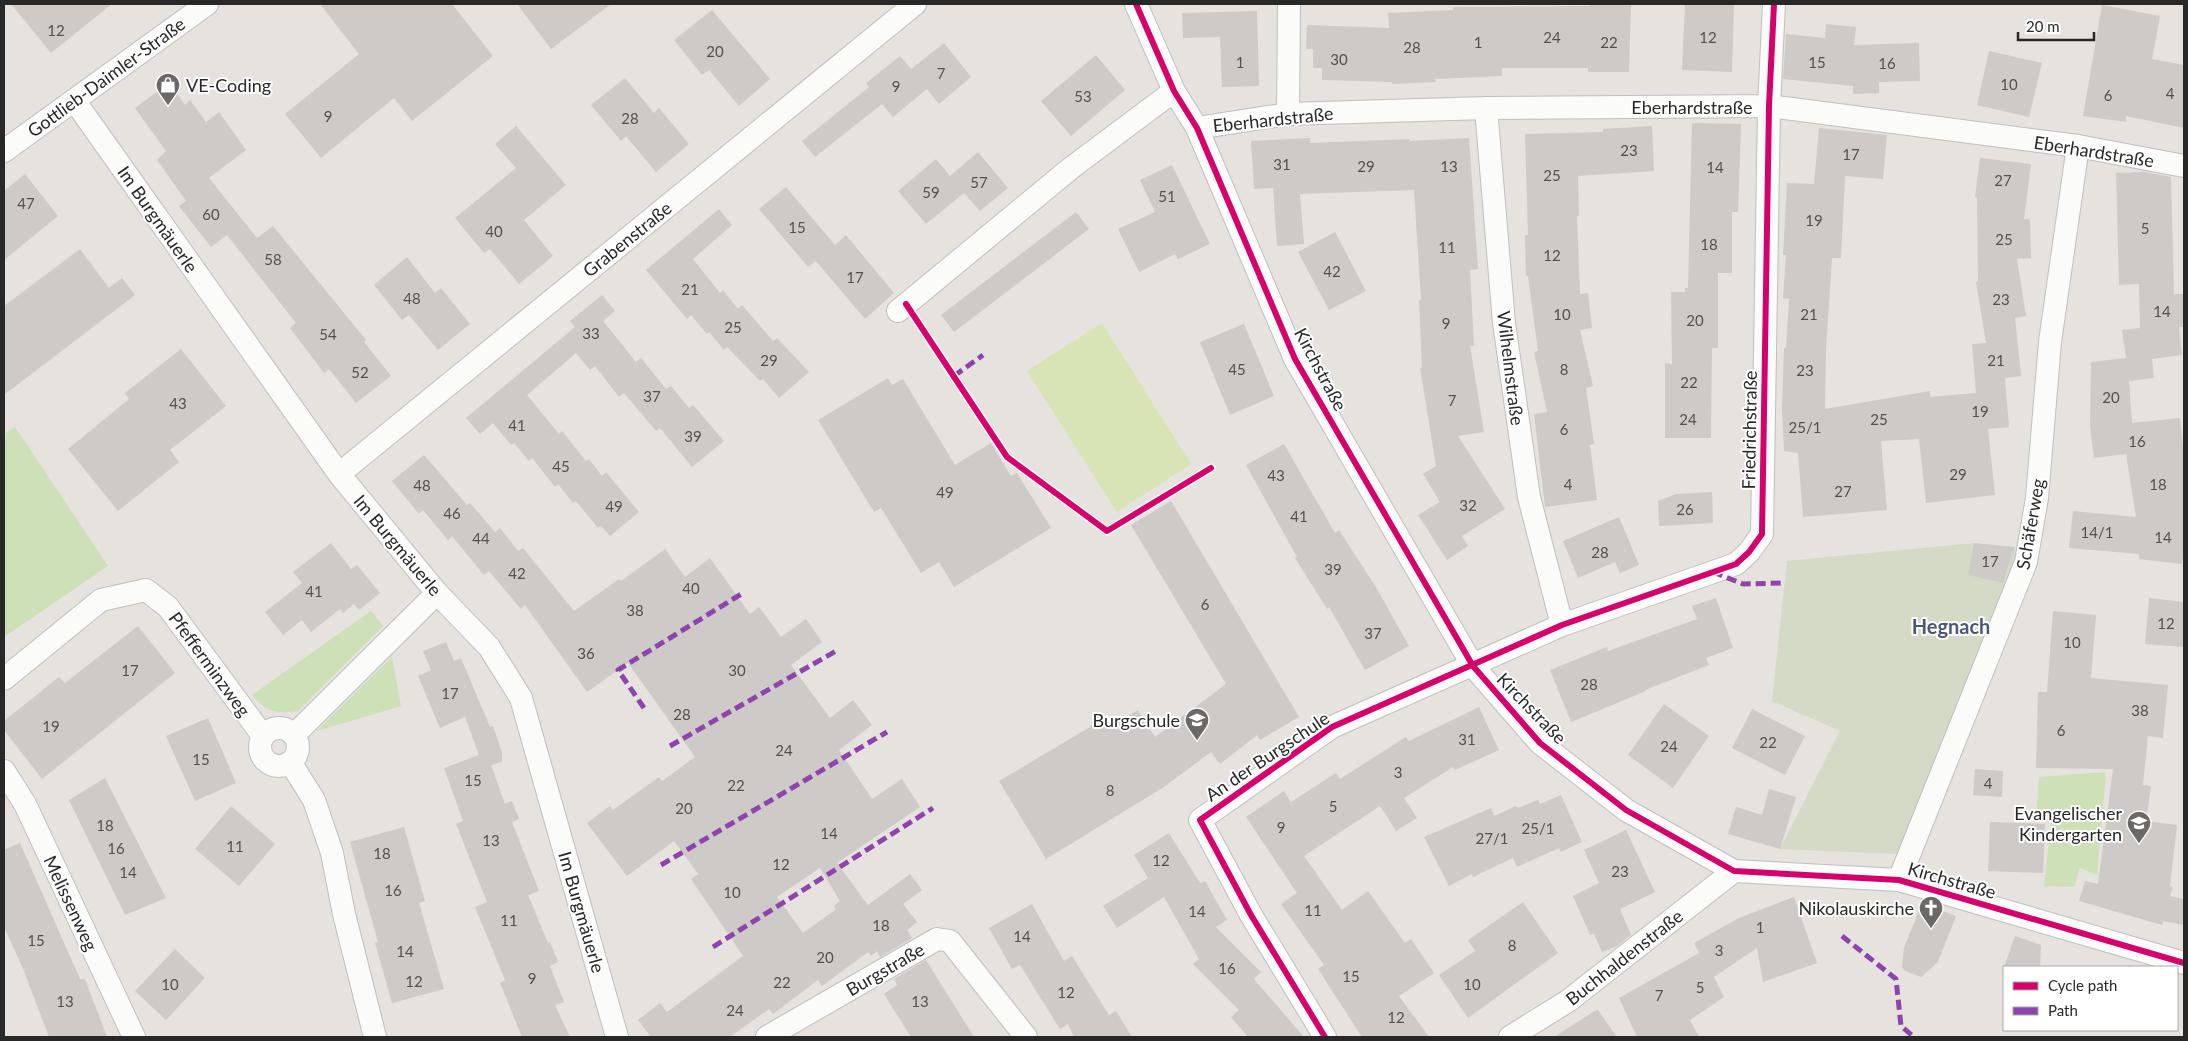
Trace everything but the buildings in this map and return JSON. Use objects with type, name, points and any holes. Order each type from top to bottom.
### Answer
[{"type":"street","name":"Gottlieb-Daimler-Straße","points":[[4,151],[207,4]]},
{"type":"street","name":"Grabenstraße","points":[[339,474],[916,4]]},
{"type":"street","name":"Kirchstraße","points":[[1136,4],[1174,91],[1196,128],[1295,359],[1473,666],[1540,743],[1626,810],[1734,871],[1899,880],[2184,963]]},
{"type":"street","points":[[1288,4],[1288,114]]},
{"type":"street","name":"Friedrichstraße","points":[[1473,666],[1562,625],[1736,564],[1749,552],[1762,534],[1769,106],[1774,4]]},
{"type":"street","points":[[898,310],[1071,168],[1174,91]]},
{"type":"street","name":"Im Burgmäuerle","points":[[74,100],[339,474],[438,594],[490,647],[521,698],[617,1037]]},
{"type":"street","name":"Eberhardstraße","points":[[1196,128],[1288,114],[1486,108],[1769,106],[2078,146],[2184,166]]},
{"type":"street","name":"Wilhelmstraße","points":[[1486,108],[1504,323],[1529,497],[1562,625]]},
{"type":"street","name":"Schäferweg","points":[[1899,880],[2026,562],[2037,498],[2050,342],[2078,146]]},
{"type":"street","name":"Pfefferminzweg","points":[[4,679],[102,600],[146,590],[168,607],[262,736]]},
{"type":"street","points":[[294,735],[438,594]]},
{"type":"street","name":"An der Burgschule","points":[[1325,1037],[1251,915],[1200,820],[1332,727],[1473,666]]},
{"type":"street","points":[[279,728],[289,730],[294,735],[298,744],[296,754],[290,762],[274,765],[262,756],[260,747],[262,736],[270,730],[279,728]]},
{"type":"street","points":[[290,762],[314,800],[332,853],[344,914],[375,1037]]},
{"type":"street","name":"Melissenweg","points":[[4,771],[25,804],[134,1037]]},
{"type":"street","name":"Buchhaldenstraße","points":[[1510,1037],[1568,1001],[1734,871]]},
{"type":"street","name":"Burgstraße","points":[[767,1037],[937,939],[950,941],[1026,1037]]},
{"type":"green space","points":[[1102,323],[1191,464],[1117,512],[1027,371]]},
{"type":"green space","points":[[15,427],[108,566],[4,637],[4,434]]},
{"type":"green space","points":[[1974,543],[2014,547],[2021,566],[1899,854],[1780,849],[1840,731],[1772,701],[1787,561]]},
{"type":"green space","points":[[371,611],[383,626],[298,711],[273,711],[262,705],[252,695]]},
{"type":"green space","points":[[392,657],[401,706],[317,731]]},
{"type":"green space","points":[[2106,772],[2097,875],[2080,868],[2074,887],[2044,886],[2051,822],[2036,820],[2039,777]]},
{"type":"marked path","points":[[954,376],[983,355]]},
{"type":"marked path","points":[[1713,572],[1743,584],[1784,583]]},
{"type":"marked path","points":[[644,708],[618,670],[743,593]]},
{"type":"marked path","points":[[670,746],[836,651]]},
{"type":"marked path","points":[[661,865],[887,732]]},
{"type":"marked path","points":[[713,947],[933,808]]},
{"type":"marked path","points":[[1842,936],[1896,979],[1901,1026],[1914,1037]]},
{"type":"cycle path","points":[[1136,4],[1174,91],[1197,128],[1295,359],[1473,666],[1540,743],[1626,810],[1734,871],[1899,880],[2184,963]]},
{"type":"cycle path","points":[[1325,1037],[1251,915],[1200,820],[1332,727],[1562,625],[1736,564],[1749,552],[1762,534],[1769,106],[1774,4]]},
{"type":"cycle path","points":[[906,304],[1007,457],[1107,531],[1211,468]]},
{"type":"place","name":"VE-Coding","points":[[168,106]]},
{"type":"place","name":"Burgschule","points":[[1197,741]]},
{"type":"place","name":"Evangelischer Kindergarten","points":[[2139,844]]},
{"type":"place","name":"Nikolauskirche","points":[[1931,929]]},
{"type":"district","name":"Hegnach","points":[[1951,626]]}]
